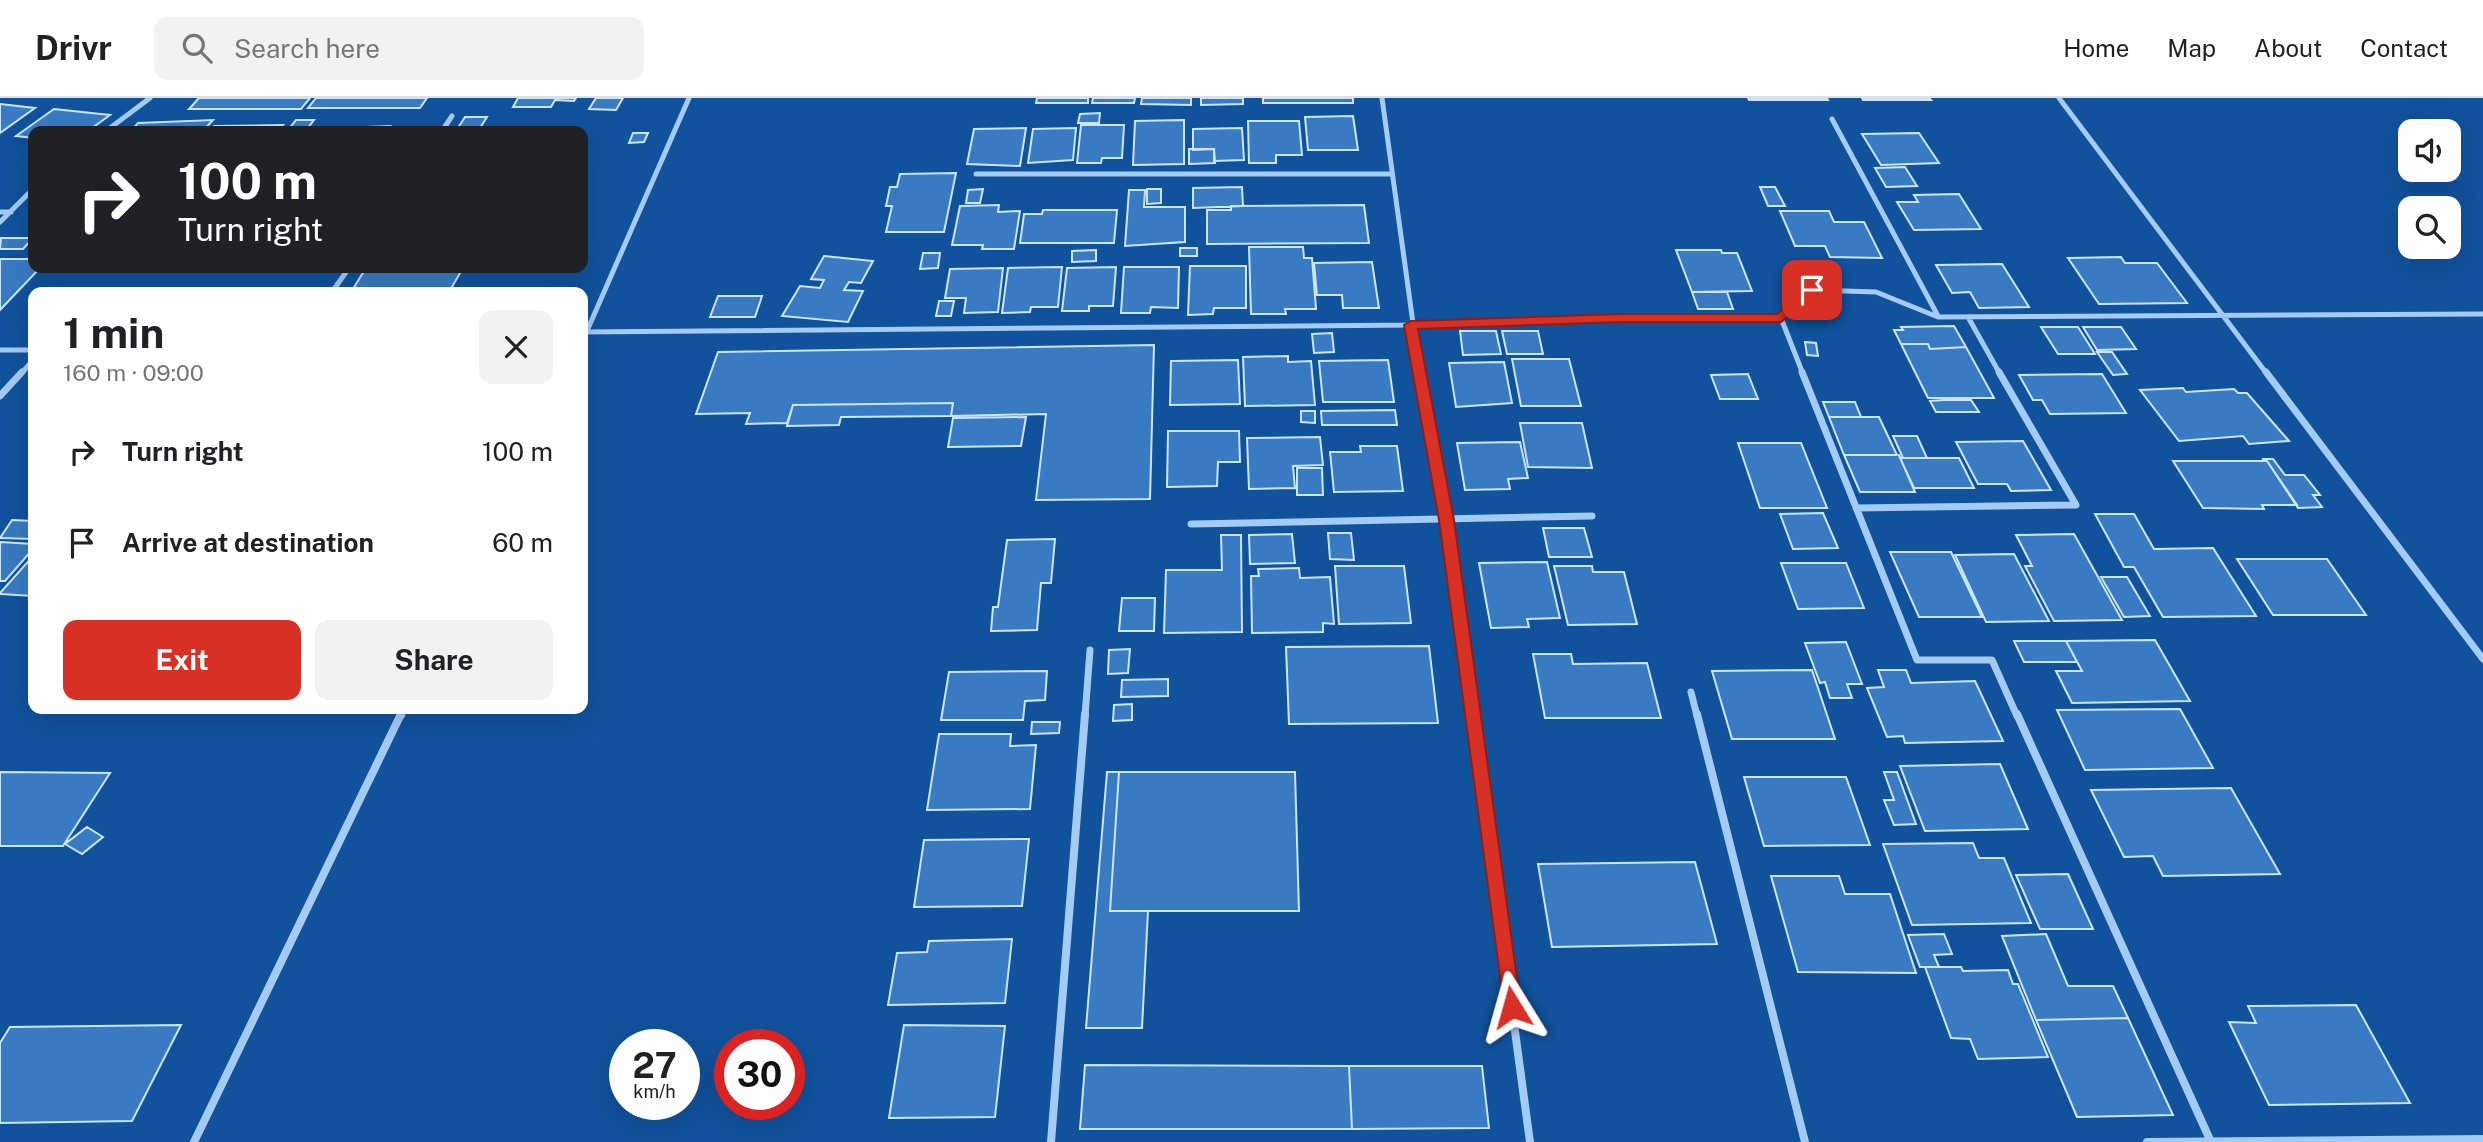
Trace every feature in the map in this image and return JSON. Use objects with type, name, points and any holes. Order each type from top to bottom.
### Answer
[{"type":"street","points":[[113,126],[150,98]]},
{"type":"street","points":[[588,325],[689,98]]},
{"type":"street","points":[[1382,98],[1411,325],[1446,520],[1530,1142]]},
{"type":"street","points":[[2059,98],[2483,659]]},
{"type":"street","points":[[445,126],[452,116]]},
{"type":"street","points":[[1832,119],[1938,317]]},
{"type":"street","points":[[976,174],[1391,174]]},
{"type":"street","points":[[0,222],[28,194]]},
{"type":"street","points":[[0,212],[11,212]]},
{"type":"street","points":[[588,332],[1411,325],[1621,318],[1781,318],[1812,290],[1876,292],[1938,317],[2483,314]]},
{"type":"street","points":[[1856,508],[2076,505],[1968,317]]},
{"type":"street","points":[[1781,318],[1917,660],[1992,660],[2211,1142]]},
{"type":"street","points":[[0,350],[28,350]]},
{"type":"street","points":[[0,396],[28,365]]},
{"type":"street","points":[[1191,524],[1592,516]]},
{"type":"street","points":[[1051,1142],[1090,650]]},
{"type":"street","points":[[1691,692],[1805,1142]]},
{"type":"street","points":[[194,1142],[402,714]]},
{"type":"street","points":[[2147,1142],[2483,1139]]},
{"type":"building","points":[[199,98],[310,98],[301,109],[189,109]]},
{"type":"building","points":[[316,98],[427,98],[420,108],[308,108]]},
{"type":"building","points":[[518,98],[576,98],[574,101],[555,100],[551,107],[513,107]]},
{"type":"building","points":[[596,98],[623,98],[616,110],[589,109]]},
{"type":"building","points":[[1037,98],[1088,98],[1088,103],[1036,103]]},
{"type":"building","points":[[1093,98],[1135,98],[1134,103],[1092,103]]},
{"type":"building","points":[[1142,98],[1191,98],[1191,105],[1141,104]]},
{"type":"building","points":[[1201,98],[1243,98],[1243,104],[1201,105]]},
{"type":"building","points":[[1263,98],[1353,98],[1353,103],[1263,103]]},
{"type":"building","points":[[1748,98],[1827,98],[1828,100],[1749,100]]},
{"type":"building","points":[[1862,98],[1929,98],[1931,100],[1863,100]]},
{"type":"building","points":[[0,104],[35,108],[0,133]]},
{"type":"building","points":[[54,109],[110,115],[95,126],[30,126]]},
{"type":"building","points":[[1100,113],[1099,123],[1078,123],[1080,114]]},
{"type":"building","points":[[1353,116],[1358,150],[1308,150],[1305,117]]},
{"type":"building","points":[[465,117],[487,117],[481,126],[459,126]]},
{"type":"building","points":[[213,120],[208,126],[135,126],[138,123]]},
{"type":"building","points":[[296,120],[314,120],[309,126],[291,126]]},
{"type":"building","points":[[1184,120],[1184,164],[1133,165],[1135,121]]},
{"type":"building","points":[[1248,121],[1299,121],[1302,155],[1276,155],[1276,163],[1249,163]]},
{"type":"building","points":[[283,125],[282,126],[214,126]]},
{"type":"building","points":[[1081,125],[1124,125],[1122,158],[1102,158],[1101,163],[1077,163]]},
{"type":"building","points":[[28,127],[28,137],[16,136]]},
{"type":"building","points":[[1026,128],[1020,166],[967,164],[974,129]]},
{"type":"building","points":[[1076,128],[1073,160],[1028,163],[1033,129]]},
{"type":"building","points":[[1242,128],[1244,160],[1214,161],[1214,149],[1193,150],[1193,129]]},
{"type":"building","points":[[633,133],[648,133],[644,142],[629,143]]},
{"type":"building","points":[[1919,133],[1939,163],[1881,165],[1862,134]]},
{"type":"building","points":[[1189,149],[1214,149],[1215,163],[1189,164]]},
{"type":"building","points":[[1905,167],[1917,186],[1886,187],[1875,168]]},
{"type":"building","points":[[956,173],[944,232],[886,232],[892,206],[886,206],[890,187],[897,187],[900,174]]},
{"type":"building","points":[[1242,187],[1243,206],[1193,208],[1193,188]]},
{"type":"building","points":[[1760,187],[1775,187],[1785,206],[1768,206]]},
{"type":"building","points":[[983,189],[980,203],[966,203],[968,190]]},
{"type":"building","points":[[1147,189],[1161,189],[1161,203],[1147,204]]},
{"type":"building","points":[[1129,190],[1145,190],[1144,207],[1185,207],[1185,242],[1125,246]]},
{"type":"building","points":[[1959,194],[1981,229],[1914,230],[1897,202],[1918,202],[1914,195]]},
{"type":"building","points":[[999,205],[998,212],[1020,211],[1014,249],[952,245],[960,206]]},
{"type":"building","points":[[1364,205],[1369,243],[1207,244],[1207,210],[1231,210],[1231,206]]},
{"type":"building","points":[[1043,210],[1117,210],[1114,243],[1020,243],[1024,214],[1042,214]]},
{"type":"building","points":[[1780,211],[1829,211],[1834,222],[1864,222],[1882,258],[1830,257],[1825,246],[1795,246]]},
{"type":"building","points":[[1,238],[28,238],[28,244],[23,249],[0,249]]},
{"type":"building","points":[[1249,247],[1303,247],[1304,258],[1312,258],[1316,309],[1285,309],[1286,314],[1251,314]]},
{"type":"building","points":[[1180,248],[1197,248],[1197,256],[1180,256]]},
{"type":"building","points":[[1096,250],[1096,261],[1072,262],[1072,251]]},
{"type":"building","points":[[1676,250],[1721,250],[1722,253],[1737,253],[1752,291],[1692,292]]},
{"type":"building","points":[[923,253],[940,253],[938,268],[920,269]]},
{"type":"building","points":[[824,256],[873,261],[861,283],[849,282],[844,290],[863,291],[848,322],[782,316],[800,286],[820,288],[824,280],[811,279]]},
{"type":"building","points":[[2121,257],[2125,263],[2157,263],[2187,303],[2099,304],[2068,258]]},
{"type":"building","points":[[0,259],[28,259],[28,273],[35,273],[0,310]]},
{"type":"building","points":[[1372,262],[1379,308],[1343,308],[1342,295],[1317,295],[1314,263]]},
{"type":"building","points":[[2002,264],[2029,307],[1979,308],[1970,292],[1952,293],[1936,265]]},
{"type":"building","points":[[1190,266],[1246,266],[1246,308],[1214,308],[1213,314],[1188,315]]},
{"type":"building","points":[[1062,267],[1058,307],[1031,307],[1030,312],[1002,313],[1008,268]]},
{"type":"building","points":[[1116,267],[1113,306],[1089,306],[1089,311],[1062,311],[1067,268]]},
{"type":"building","points":[[1124,267],[1179,267],[1178,308],[1151,307],[1150,313],[1121,313]]},
{"type":"building","points":[[1003,268],[998,312],[964,313],[966,298],[945,298],[950,269]]},
{"type":"building","points":[[363,273],[460,273],[452,287],[354,287]]},
{"type":"building","points":[[1692,292],[1727,292],[1733,309],[1698,309]]},
{"type":"building","points":[[718,296],[762,296],[755,317],[710,317]]},
{"type":"building","points":[[939,301],[954,301],[951,316],[936,316]]},
{"type":"building","points":[[1954,326],[1966,347],[1930,349],[1928,344],[1901,344],[1894,330],[1903,330],[1901,327]]},
{"type":"building","points":[[2041,327],[2078,327],[2095,354],[2058,354]]},
{"type":"building","points":[[2083,327],[2121,327],[2136,349],[2097,350]]},
{"type":"building","points":[[1460,331],[1496,331],[1501,354],[1463,355]]},
{"type":"building","points":[[1502,331],[1538,331],[1543,354],[1507,354]]},
{"type":"building","points":[[1332,333],[1334,352],[1314,353],[1312,334]]},
{"type":"building","points":[[1805,342],[1816,343],[1818,356],[1807,355]]},
{"type":"building","points":[[1901,344],[1928,344],[1930,349],[1966,347],[1994,398],[1928,398]]},
{"type":"building","points":[[1154,345],[1150,499],[1036,500],[1046,414],[951,416],[953,403],[793,405],[787,423],[746,424],[750,413],[696,414],[718,352]]},
{"type":"building","points":[[2097,352],[2112,352],[2127,374],[2113,375]]},
{"type":"building","points":[[1288,356],[1288,362],[1311,361],[1315,405],[1245,406],[1243,357]]},
{"type":"building","points":[[1512,359],[1569,359],[1581,406],[1521,406]]},
{"type":"building","points":[[1238,360],[1240,404],[1170,405],[1171,361]]},
{"type":"building","points":[[1388,360],[1394,402],[1323,402],[1319,361]]},
{"type":"building","points":[[1504,362],[1512,403],[1456,407],[1449,363]]},
{"type":"building","points":[[1748,374],[1758,399],[1720,399],[1711,375]]},
{"type":"building","points":[[2102,374],[2126,413],[2050,414],[2042,400],[2033,400],[2019,375]]},
{"type":"building","points":[[2183,388],[2186,392],[2234,389],[2238,393],[2247,393],[2289,441],[2249,444],[2243,436],[2179,441],[2140,390]]},
{"type":"building","points":[[1971,400],[1979,412],[1936,412],[1930,401]]},
{"type":"building","points":[[1823,402],[1855,402],[1861,417],[1829,417]]},
{"type":"building","points":[[953,403],[951,416],[841,417],[839,425],[787,426],[793,405]]},
{"type":"building","points":[[1395,410],[1397,425],[1322,425],[1321,411]]},
{"type":"building","points":[[1301,411],[1315,411],[1315,423],[1301,422]]},
{"type":"building","points":[[1026,417],[1021,446],[948,447],[953,418]]},
{"type":"building","points":[[1829,417],[1879,417],[1897,455],[1844,455]]},
{"type":"building","points":[[1520,423],[1582,423],[1592,468],[1528,467]]},
{"type":"building","points":[[1168,431],[1239,431],[1240,462],[1218,462],[1217,486],[1167,487]]},
{"type":"building","points":[[1893,436],[1917,436],[1927,458],[1903,458]]},
{"type":"building","points":[[1320,437],[1323,465],[1293,466],[1295,488],[1249,489],[1247,438]]},
{"type":"building","points":[[2023,441],[2051,490],[2011,491],[2007,484],[1978,484],[1956,442]]},
{"type":"building","points":[[1520,442],[1528,478],[1508,479],[1510,489],[1465,490],[1457,443]]},
{"type":"building","points":[[1738,443],[1801,443],[1827,508],[1760,508]]},
{"type":"building","points":[[1360,446],[1397,446],[1403,491],[1334,492],[1330,452],[1361,452]]},
{"type":"building","points":[[1844,455],[1899,455],[1915,492],[1860,492]]},
{"type":"building","points":[[1900,458],[1959,458],[1974,488],[1914,488]]},
{"type":"building","points":[[2262,459],[2273,459],[2285,475],[2304,475],[2320,495],[2313,495],[2322,507],[2298,508],[2267,461]]},
{"type":"building","points":[[2173,461],[2267,461],[2297,505],[2262,505],[2264,509],[2203,508]]},
{"type":"building","points":[[1297,468],[1322,468],[1323,495],[1297,495]]},
{"type":"building","points":[[1823,513],[1838,548],[1793,549],[1780,514]]},
{"type":"building","points":[[2095,514],[2134,514],[2154,549],[2213,548],[2256,616],[2163,617],[2134,567],[2124,567]]},
{"type":"building","points":[[12,520],[28,521],[28,539],[0,538]]},
{"type":"building","points":[[1543,528],[1584,528],[1592,557],[1549,557]]},
{"type":"building","points":[[1328,533],[1351,533],[1354,560],[1330,559]]},
{"type":"building","points":[[1292,534],[1295,563],[1250,564],[1249,535]]},
{"type":"building","points":[[2074,534],[2122,620],[2054,621],[2025,566],[2032,566],[2016,535]]},
{"type":"building","points":[[1221,535],[1241,535],[1242,632],[1164,633],[1166,570],[1222,570]]},
{"type":"building","points":[[1055,539],[1051,583],[1041,583],[1037,630],[991,631],[993,607],[998,607],[1007,540]]},
{"type":"building","points":[[0,542],[28,544],[28,555],[5,581],[0,581]]},
{"type":"building","points":[[1890,552],[1951,552],[1982,617],[1919,617]]},
{"type":"building","points":[[2014,554],[2049,621],[1986,622],[1955,555]]},
{"type":"building","points":[[2237,559],[2327,559],[2366,615],[2273,615]]},
{"type":"building","points":[[28,562],[28,596],[0,593]]},
{"type":"building","points":[[1547,562],[1560,618],[1527,619],[1529,627],[1491,628],[1479,563]]},
{"type":"building","points":[[1781,563],[1846,563],[1864,608],[1798,609]]},
{"type":"building","points":[[1335,566],[1404,566],[1411,623],[1339,624]]},
{"type":"building","points":[[1554,566],[1592,566],[1593,572],[1624,572],[1637,624],[1568,625]]},
{"type":"building","points":[[1299,568],[1300,578],[1330,577],[1334,624],[1323,623],[1323,632],[1252,633],[1251,576],[1259,576],[1258,569]]},
{"type":"building","points":[[2101,577],[2127,577],[2150,616],[2124,617]]},
{"type":"building","points":[[1122,598],[1155,598],[1154,631],[1119,631]]},
{"type":"building","points":[[2155,640],[2190,701],[2072,703],[2056,671],[2082,671],[2066,641]]},
{"type":"building","points":[[2014,641],[2066,641],[2077,662],[2024,662]]},
{"type":"building","points":[[1846,642],[1862,684],[1847,684],[1852,698],[1830,698],[1825,682],[1820,683],[1805,643]]},
{"type":"building","points":[[1429,646],[1438,723],[1289,724],[1286,647]]},
{"type":"building","points":[[1130,649],[1128,673],[1108,674],[1109,650]]},
{"type":"building","points":[[1533,654],[1571,654],[1573,664],[1647,663],[1661,718],[1545,718]]},
{"type":"building","points":[[1812,670],[1835,739],[1732,739],[1712,671]]},
{"type":"building","points":[[1878,670],[1906,670],[1911,683],[1975,681],[2003,741],[1905,743],[1903,736],[1887,737],[1867,688],[1884,687]]},
{"type":"building","points":[[1047,671],[1045,700],[1025,701],[1023,720],[941,720],[949,672]]},
{"type":"building","points":[[1168,679],[1168,696],[1121,697],[1122,680]]},
{"type":"building","points":[[1132,704],[1132,720],[1113,721],[1114,705]]},
{"type":"building","points":[[2180,709],[2213,768],[2085,770],[2057,710]]},
{"type":"building","points":[[1032,722],[1060,722],[1059,733],[1031,734]]},
{"type":"building","points":[[939,734],[1011,734],[1010,746],[1036,745],[1030,809],[927,810]]},
{"type":"building","points":[[2000,764],[2028,829],[1925,831],[1900,766]]},
{"type":"building","points":[[0,772],[110,773],[63,846],[0,846]]},
{"type":"building","points":[[1107,772],[1119,772],[1110,911],[1148,911],[1142,1028],[1086,1028]]},
{"type":"building","points":[[1119,772],[1295,772],[1299,911],[1110,911]]},
{"type":"building","points":[[1884,772],[1897,772],[1916,824],[1894,825],[1884,800],[1894,800]]},
{"type":"building","points":[[1744,777],[1846,777],[1870,845],[1764,846]]},
{"type":"building","points":[[2231,788],[2280,874],[2163,876],[2153,856],[2124,857],[2091,790]]},
{"type":"building","points":[[87,827],[103,837],[82,854],[65,844]]},
{"type":"building","points":[[1029,839],[1022,906],[914,907],[924,840]]},
{"type":"building","points":[[1973,843],[1979,858],[2004,858],[2031,923],[1912,925],[1883,844]]},
{"type":"building","points":[[1695,862],[1717,944],[1552,947],[1538,864]]},
{"type":"building","points":[[2068,874],[2093,929],[2040,929],[2016,875]]},
{"type":"building","points":[[1771,876],[1839,876],[1845,894],[1890,894],[1916,973],[1798,972]]},
{"type":"building","points":[[1944,934],[1952,954],[1934,955],[1939,967],[1920,967],[1908,935]]},
{"type":"building","points":[[2046,934],[2068,986],[2113,986],[2128,1018],[2036,1020],[2002,936]]},
{"type":"building","points":[[1012,939],[1005,1003],[888,1005],[897,953],[927,952],[929,941]]},
{"type":"building","points":[[1925,967],[1961,967],[1963,971],[2008,970],[2013,984],[2018,984],[2048,1057],[1978,1059],[1970,1039],[1951,1038]]},
{"type":"building","points":[[2356,1005],[2410,1103],[2269,1105],[2229,1022],[2256,1023],[2248,1006]]},
{"type":"building","points":[[2128,1018],[2173,1115],[2077,1117],[2036,1020]]},
{"type":"building","points":[[181,1025],[132,1121],[0,1123],[0,1043],[10,1027]]},
{"type":"building","points":[[904,1025],[1005,1026],[995,1117],[889,1118]]},
{"type":"building","points":[[1085,1065],[1349,1066],[1352,1129],[1080,1129]]},
{"type":"building","points":[[1349,1066],[1482,1066],[1489,1128],[1352,1129]]},
{"type":"route","points":[[1512,1007],[1446,520],[1411,325],[1621,318],[1781,318],[1812,290]]}]
